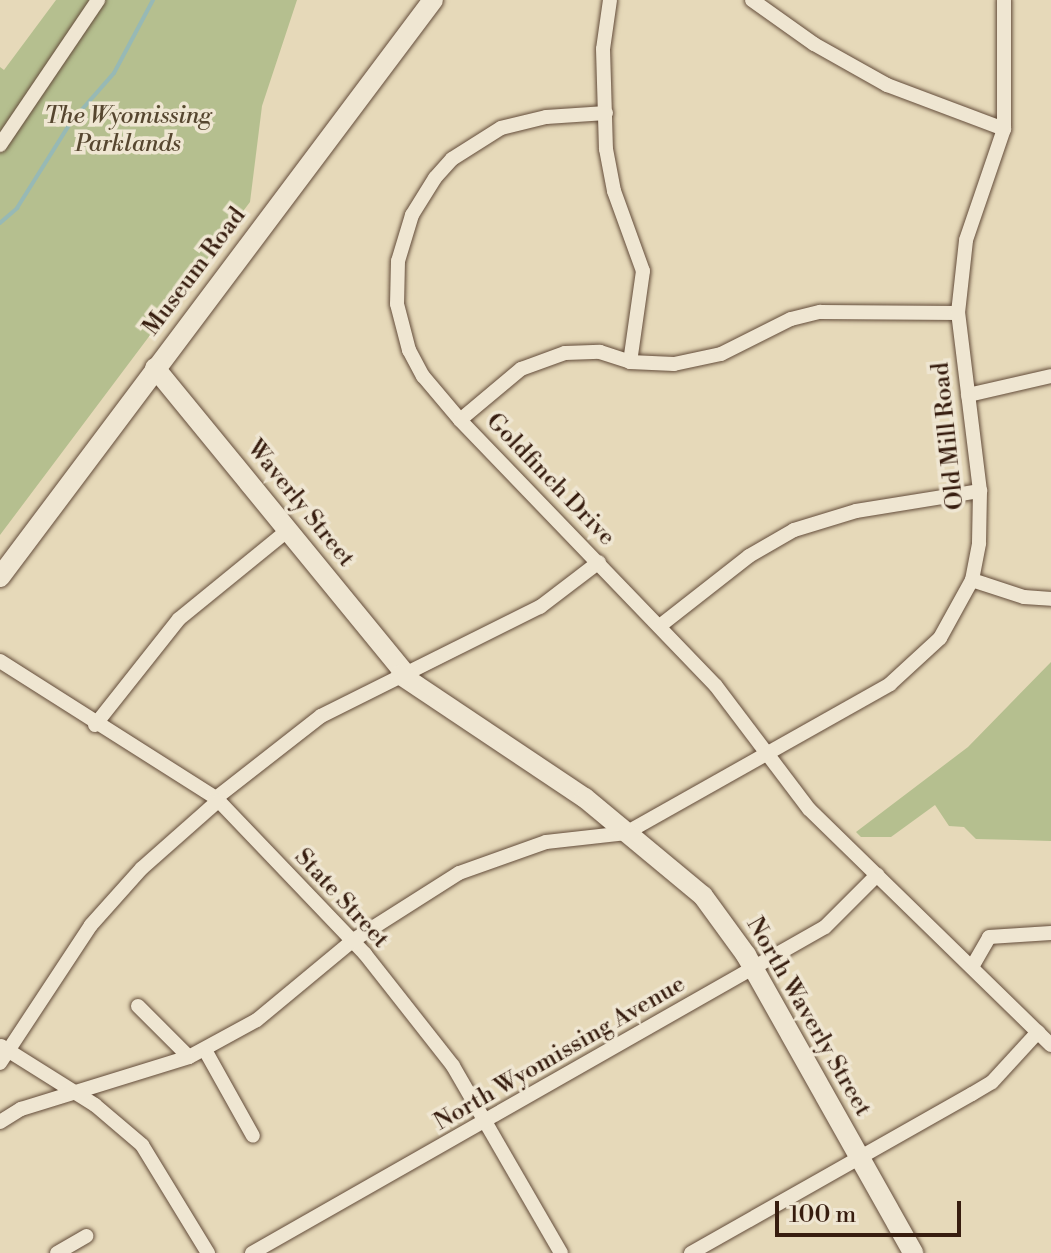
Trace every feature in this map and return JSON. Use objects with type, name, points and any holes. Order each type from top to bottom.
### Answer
[{"type":"street","points":[[0,145],[98,0]]},
{"type":"street","name":"Museum Road","points":[[0,577],[433,0]]},
{"type":"street","points":[[610,0],[603,49],[611,177],[643,271],[630,362]]},
{"type":"street","points":[[752,0],[814,44],[887,85],[1004,129]]},
{"type":"street","name":"Old Mill Road","points":[[626,833],[766,757],[890,684],[923,657],[960,609],[972,580],[980,491],[958,313],[966,240],[1004,129],[1004,0]]},
{"type":"street","name":"Goldfinch Drive","points":[[606,113],[527,120],[488,135],[452,159],[412,215],[398,261],[399,320],[423,376],[460,420],[661,625],[716,686],[766,757],[809,809],[1051,1045]]},
{"type":"street","points":[[460,420],[521,369],[548,357],[600,352],[630,362],[706,359],[791,319],[820,312],[958,313]]},
{"type":"street","name":"Waverly Street","points":[[155,368],[403,674],[585,798],[626,833]]},
{"type":"street","points":[[968,395],[1051,376]]},
{"type":"street","points":[[661,625],[749,556],[794,530],[856,511],[980,491]]},
{"type":"street","points":[[95,725],[179,619],[288,530]]},
{"type":"street","points":[[208,1253],[142,1145],[80,1095],[2,1053],[91,925],[142,868],[217,800],[321,716],[540,607],[599,562]]},
{"type":"street","points":[[972,580],[1024,597],[1051,599]]},
{"type":"street","name":"State Street","points":[[0,661],[95,725],[217,800],[352,941],[430,1034],[486,1120],[561,1253]]},
{"type":"street","points":[[0,1122],[21,1109],[80,1095],[205,1050],[284,1000],[352,941],[423,894],[494,858],[567,837],[626,833]]},
{"type":"street","name":"North Waverly Street","points":[[626,833],[703,896],[753,969],[913,1253]]},
{"type":"street","name":"North Wyomissing Avenue","points":[[252,1253],[825,927],[877,875]]},
{"type":"street","points":[[972,967],[989,937],[1051,933]]},
{"type":"street","points":[[138,1006],[189,1057]]},
{"type":"street","points":[[691,1253],[992,1082],[1038,1032]]},
{"type":"street","points":[[205,1050],[253,1136]]},
{"type":"street","points":[[57,1253],[87,1236]]},
{"type":"green space","name":"The Wyomissing Parklands","points":[[56,0],[297,0],[262,106],[250,202],[0,535],[0,67],[4,70]]},
{"type":"green space","points":[[1051,662],[1051,841],[976,839],[964,827],[949,826],[935,805],[891,837],[861,837],[856,832],[968,747]]},
{"type":"waterway","points":[[0,223],[17,208],[71,122],[114,73],[153,0]]}]
